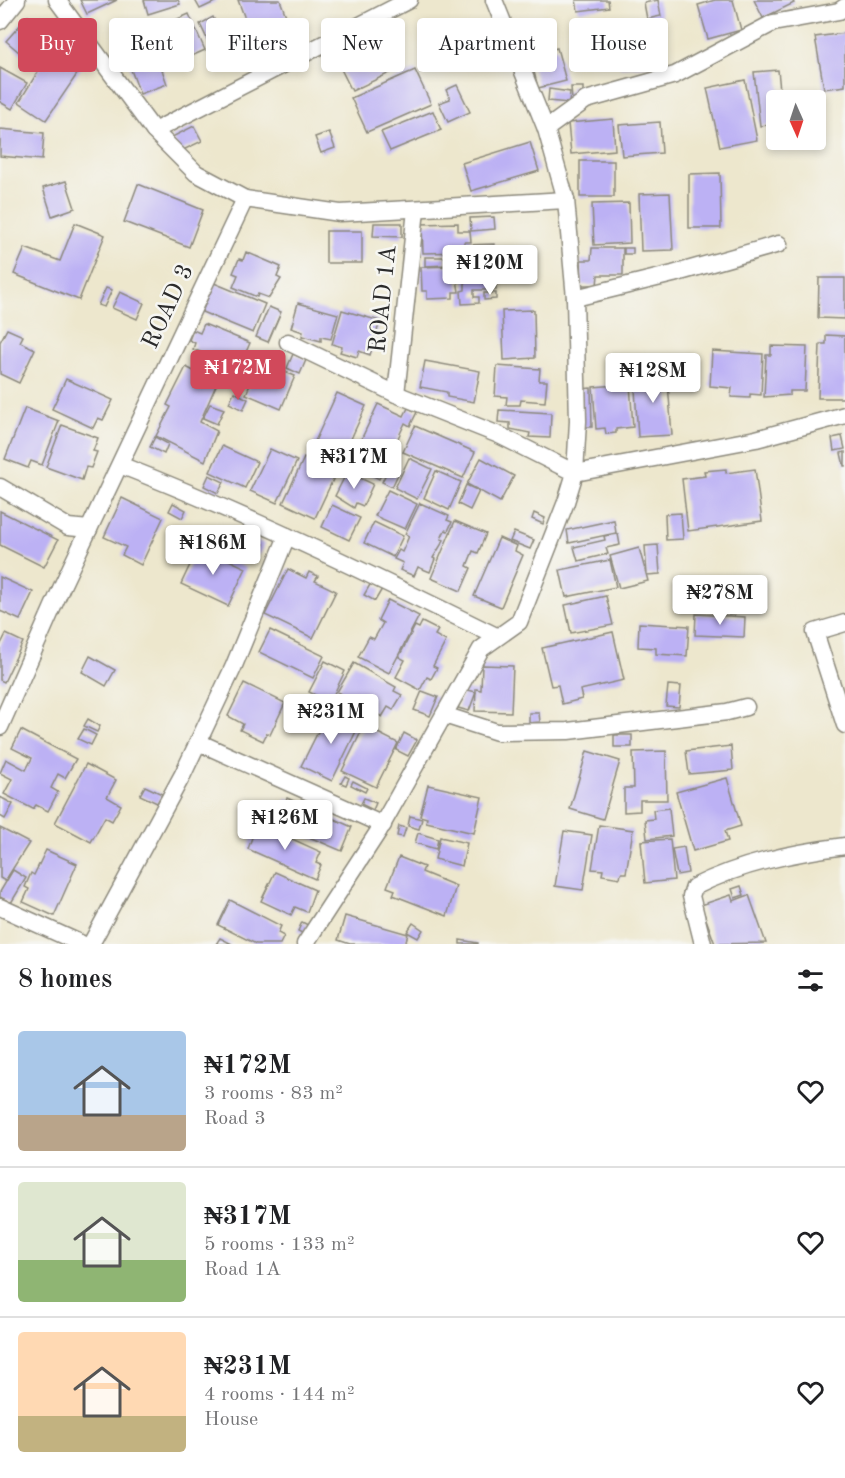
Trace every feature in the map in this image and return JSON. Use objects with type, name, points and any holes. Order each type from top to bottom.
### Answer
[{"type":"street","points":[[0,21],[17,0]]},
{"type":"street","points":[[57,0],[154,131],[196,173],[245,199],[340,213],[566,200]]},
{"type":"street","points":[[154,131],[409,0]]},
{"type":"street","points":[[305,944],[383,825],[481,649],[496,636],[519,622],[575,473],[578,421],[575,298],[566,200],[546,129],[494,0]]},
{"type":"street","points":[[546,129],[586,100],[675,75],[773,23],[838,11],[845,7]]},
{"type":"street","name":"ROAD 3","points":[[0,727],[7,694],[89,530],[245,199]]},
{"type":"street","name":"ROAD 1A","points":[[396,394],[416,210]]},
{"type":"street","points":[[575,298],[674,274],[778,244]]},
{"type":"street","points":[[288,342],[396,394],[499,435],[575,473],[756,439],[845,415]]},
{"type":"street","points":[[120,465],[183,489],[287,536],[496,636]]},
{"type":"street","points":[[0,487],[68,527],[89,530]]},
{"type":"street","points":[[91,944],[198,742],[233,668],[287,536]]},
{"type":"street","points":[[845,623],[815,633],[845,725]]},
{"type":"street","points":[[444,715],[497,732],[568,731],[727,712],[746,707]]},
{"type":"street","points":[[198,742],[383,825]]},
{"type":"street","points":[[703,944],[691,896],[693,886],[718,874],[785,853],[845,846]]},
{"type":"street","points":[[0,907],[82,944]]},
{"type":"building","points":[[80,0],[117,0],[87,14]]},
{"type":"building","points":[[144,0],[178,0],[180,4],[148,14]]},
{"type":"building","points":[[195,0],[219,0],[200,9]]},
{"type":"building","points":[[238,0],[280,0],[287,18],[245,18]]},
{"type":"building","points":[[576,0],[608,0],[609,7],[578,11]]},
{"type":"building","points":[[658,0],[661,16],[647,18],[644,3]]},
{"type":"building","points":[[715,0],[733,0],[741,30],[708,39],[698,5]]},
{"type":"building","points":[[754,0],[792,0],[794,3],[763,18]]},
{"type":"building","points":[[206,21],[206,37],[200,24]]},
{"type":"building","points":[[194,25],[205,50],[194,55]]},
{"type":"building","points":[[18,27],[18,51],[6,41]]},
{"type":"building","points":[[845,33],[845,86],[824,89],[815,37]]},
{"type":"building","points":[[557,48],[566,81],[538,88],[534,72],[557,72]]},
{"type":"building","points":[[0,68],[27,83],[12,109],[0,102]]},
{"type":"building","points":[[415,70],[431,104],[367,132],[351,98]]},
{"type":"building","points":[[778,70],[780,90],[766,90],[766,125],[760,126],[754,72]]},
{"type":"building","points":[[38,72],[79,72],[46,120],[19,102]]},
{"type":"building","points":[[132,72],[163,72],[167,84],[140,94]]},
{"type":"building","points":[[342,72],[392,72],[352,91]]},
{"type":"building","points":[[745,80],[757,140],[720,147],[707,88]]},
{"type":"building","points":[[457,85],[470,112],[448,122],[439,103],[450,99],[446,90]]},
{"type":"building","points":[[571,87],[583,87],[583,99],[572,100]]},
{"type":"building","points":[[549,89],[570,92],[569,103],[548,101]]},
{"type":"building","points":[[433,111],[441,130],[390,151],[381,132]]},
{"type":"building","points":[[613,119],[615,150],[571,154],[568,123]]},
{"type":"building","points":[[660,122],[662,153],[622,156],[619,125]]},
{"type":"building","points":[[194,126],[202,141],[179,152],[172,137]]},
{"type":"building","points":[[0,129],[44,133],[42,160],[0,156]]},
{"type":"building","points":[[329,132],[335,148],[321,153],[315,137]]},
{"type":"building","points":[[530,142],[539,171],[471,191],[462,163]]},
{"type":"building","points":[[580,161],[614,161],[614,197],[580,197]]},
{"type":"building","points":[[720,173],[721,228],[689,228],[689,174]]},
{"type":"building","points":[[66,181],[75,208],[52,216],[43,188]]},
{"type":"building","points":[[138,184],[203,210],[189,247],[124,222]]},
{"type":"building","points":[[670,193],[673,250],[641,251],[639,194]]},
{"type":"building","points":[[629,203],[630,243],[594,245],[592,204]]},
{"type":"building","points":[[494,217],[495,229],[471,231],[470,218]]},
{"type":"building","points":[[75,223],[105,235],[79,300],[14,274],[25,248],[60,261]]},
{"type":"building","points":[[374,223],[402,223],[402,237],[373,236]]},
{"type":"building","points":[[458,223],[458,231],[470,231],[471,242],[464,242],[464,252],[423,253],[422,224]]},
{"type":"building","points":[[326,231],[362,231],[362,263],[326,263]]},
{"type":"building","points":[[494,244],[494,254],[498,254],[498,259],[501,260],[502,281],[496,281],[496,290],[474,290],[474,297],[479,297],[479,303],[462,304],[461,291],[465,290],[467,245]]},
{"type":"building","points":[[592,248],[623,248],[623,275],[598,275],[597,285],[582,285],[581,260],[591,260]]},
{"type":"building","points":[[624,248],[633,248],[633,254],[624,254]]},
{"type":"building","points":[[246,252],[281,267],[277,277],[281,279],[269,298],[258,294],[257,297],[233,287],[238,275],[233,273],[239,259],[243,260]]},
{"type":"building","points":[[425,257],[445,257],[445,265],[425,266]]},
{"type":"building","points":[[455,266],[459,292],[453,292],[453,298],[427,299],[427,291],[422,291],[421,267]]},
{"type":"building","points":[[819,278],[845,278],[845,319],[818,318]]},
{"type":"building","points":[[214,283],[265,304],[253,333],[202,312]]},
{"type":"building","points":[[106,288],[112,290],[104,307],[98,305]]},
{"type":"building","points":[[120,292],[144,303],[137,319],[112,308]]},
{"type":"building","points":[[484,293],[496,293],[496,299],[484,300]]},
{"type":"building","points":[[298,303],[338,314],[331,339],[321,337],[321,341],[302,336],[303,332],[291,328]]},
{"type":"building","points":[[269,307],[281,312],[268,342],[256,337]]},
{"type":"building","points":[[342,310],[380,321],[370,355],[359,351],[357,357],[340,352],[342,347],[332,344]]},
{"type":"building","points":[[534,310],[535,358],[504,360],[502,311]]},
{"type":"building","points":[[204,324],[250,343],[239,368],[193,349],[195,343],[189,340],[193,330],[200,333]]},
{"type":"building","points":[[7,329],[23,336],[20,342],[35,349],[19,383],[0,374],[0,342]]},
{"type":"building","points":[[826,335],[845,336],[845,398],[818,398],[820,344],[826,344]]},
{"type":"building","points":[[771,346],[807,347],[805,391],[790,391],[790,395],[764,397],[766,355],[771,355]]},
{"type":"building","points":[[712,351],[763,354],[761,395],[750,394],[750,398],[731,397],[732,388],[710,386]]},
{"type":"building","points":[[293,354],[306,360],[300,374],[287,368]]},
{"type":"building","points":[[425,361],[480,371],[474,402],[447,397],[447,392],[420,387]]},
{"type":"building","points":[[260,362],[295,376],[281,409],[246,394]]},
{"type":"building","points":[[497,366],[540,369],[539,381],[547,381],[545,402],[521,400],[520,405],[506,405],[507,397],[495,396]]},
{"type":"building","points":[[186,367],[217,383],[200,422],[217,431],[205,461],[156,436],[171,407],[167,405]]},
{"type":"building","points":[[667,370],[672,435],[638,437],[634,373]]},
{"type":"building","points":[[66,379],[113,400],[103,420],[98,418],[93,428],[52,409]]},
{"type":"building","points":[[630,384],[633,427],[616,429],[616,433],[606,434],[605,428],[596,429],[593,387]]},
{"type":"building","points":[[591,388],[592,427],[582,427],[581,389]]},
{"type":"building","points":[[234,392],[248,399],[243,410],[229,403]]},
{"type":"building","points":[[337,393],[366,406],[340,463],[311,450]]},
{"type":"building","points":[[210,404],[224,409],[217,424],[203,418]]},
{"type":"building","points":[[378,404],[404,416],[408,408],[417,412],[410,426],[405,423],[379,479],[366,472],[368,469],[351,461]]},
{"type":"building","points":[[25,408],[59,421],[42,465],[31,461],[28,468],[5,459]]},
{"type":"building","points":[[499,410],[551,413],[550,438],[529,437],[530,433],[510,429],[510,423],[498,422]]},
{"type":"building","points":[[62,425],[98,438],[93,451],[97,452],[91,468],[86,467],[82,480],[46,467]]},
{"type":"building","points":[[415,426],[475,452],[463,478],[403,452]]},
{"type":"building","points":[[842,436],[845,449],[834,451],[832,438]]},
{"type":"building","points":[[155,437],[168,444],[164,454],[150,447]]},
{"type":"building","points":[[222,446],[257,462],[245,488],[210,472]]},
{"type":"building","points":[[270,449],[297,461],[277,503],[250,491]]},
{"type":"building","points":[[845,452],[845,466],[844,466],[841,453]]},
{"type":"building","points":[[304,458],[336,473],[315,518],[283,503]]},
{"type":"building","points":[[409,458],[432,469],[417,499],[395,488]]},
{"type":"building","points":[[481,458],[514,476],[500,502],[467,484]]},
{"type":"building","points":[[390,465],[400,470],[392,487],[382,482]]},
{"type":"building","points":[[726,469],[726,473],[755,469],[762,521],[688,531],[682,479],[705,476],[704,471]]},
{"type":"building","points":[[436,471],[461,482],[449,510],[424,498]]},
{"type":"building","points":[[347,472],[373,484],[363,506],[356,503],[354,508],[335,496]]},
{"type":"building","points":[[209,475],[224,482],[218,493],[204,486]]},
{"type":"building","points":[[466,485],[479,491],[470,510],[458,504]]},
{"type":"building","points":[[388,490],[417,504],[405,529],[375,516]]},
{"type":"building","points":[[122,498],[163,518],[141,565],[122,555],[126,547],[104,537]]},
{"type":"building","points":[[173,503],[186,510],[182,518],[169,511]]},
{"type":"building","points":[[420,503],[449,516],[447,520],[452,522],[441,539],[444,540],[433,558],[435,559],[430,572],[418,567],[414,576],[400,570],[403,563],[394,559],[399,550],[402,552],[409,536],[405,534]]},
{"type":"building","points":[[332,505],[360,518],[349,540],[322,527]]},
{"type":"building","points":[[0,511],[58,540],[44,567],[0,545]]},
{"type":"building","points":[[534,513],[545,518],[543,524],[532,519]]},
{"type":"building","points":[[681,513],[683,539],[666,540],[665,514]]},
{"type":"building","points":[[614,520],[616,533],[569,543],[567,530]]},
{"type":"building","points":[[455,521],[486,534],[478,553],[473,551],[467,566],[471,568],[461,591],[431,578]]},
{"type":"building","points":[[374,522],[403,536],[393,557],[364,543]]},
{"type":"building","points":[[237,532],[264,544],[259,555],[232,543]]},
{"type":"building","points":[[514,532],[534,540],[530,549],[510,541]]},
{"type":"building","points":[[618,534],[620,545],[606,548],[608,554],[578,561],[574,547],[605,540],[604,536]]},
{"type":"building","points":[[499,538],[517,546],[515,551],[523,555],[501,607],[474,596]]},
{"type":"building","points":[[658,545],[660,574],[647,575],[645,546]]},
{"type":"building","points":[[199,546],[246,568],[228,606],[181,584]]},
{"type":"building","points":[[639,548],[648,581],[619,588],[610,556]]},
{"type":"building","points":[[610,560],[616,587],[566,597],[560,570]]},
{"type":"building","points":[[288,569],[306,578],[309,572],[318,576],[315,581],[336,591],[313,638],[265,615]]},
{"type":"building","points":[[0,577],[33,592],[20,620],[0,611]]},
{"type":"building","points":[[371,583],[382,589],[375,601],[364,595]]},
{"type":"building","points":[[606,596],[613,625],[571,633],[565,605]]},
{"type":"building","points":[[388,600],[419,616],[389,673],[358,657],[369,637],[374,639],[383,623],[378,620]]},
{"type":"building","points":[[696,614],[745,617],[744,637],[695,635]]},
{"type":"building","points":[[422,622],[438,630],[435,635],[446,641],[433,666],[437,668],[431,679],[427,677],[420,690],[396,677],[405,660],[399,657],[415,626],[419,628]]},
{"type":"building","points":[[639,623],[689,626],[687,656],[656,654],[656,648],[638,647]]},
{"type":"building","points":[[270,630],[324,656],[313,678],[259,652]]},
{"type":"building","points":[[613,632],[624,680],[580,690],[582,699],[562,704],[558,685],[551,686],[542,648]]},
{"type":"building","points":[[6,634],[23,642],[4,682],[0,680],[0,646]]},
{"type":"building","points":[[90,656],[115,670],[106,686],[82,672]]},
{"type":"building","points":[[325,661],[345,671],[330,702],[309,692]]},
{"type":"building","points":[[354,663],[396,687],[394,691],[402,695],[393,710],[388,707],[382,717],[337,692]]},
{"type":"building","points":[[482,665],[513,666],[511,712],[475,711],[476,689],[481,690]]},
{"type":"building","points":[[244,683],[285,703],[270,735],[267,733],[263,741],[240,730],[243,724],[228,716]]},
{"type":"building","points":[[668,685],[681,686],[679,707],[666,706]]},
{"type":"building","points":[[464,689],[476,692],[469,711],[458,708]]},
{"type":"building","points":[[422,691],[438,697],[430,716],[414,710]]},
{"type":"building","points":[[330,708],[360,723],[332,781],[301,766]]},
{"type":"building","points":[[529,713],[539,713],[540,722],[529,723]]},
{"type":"building","points":[[88,719],[100,726],[97,732],[84,726]]},
{"type":"building","points":[[364,726],[398,743],[376,787],[342,771]]},
{"type":"building","points":[[84,729],[96,735],[91,745],[78,739]]},
{"type":"building","points":[[21,730],[76,759],[65,778],[58,774],[51,788],[58,792],[48,811],[36,805],[33,809],[4,794],[12,779],[0,773],[6,759],[26,770],[32,758],[12,748]]},
{"type":"building","points":[[404,733],[417,740],[408,756],[396,750]]},
{"type":"building","points":[[614,735],[632,735],[632,747],[614,747]]},
{"type":"building","points":[[731,746],[733,770],[689,774],[686,751]]},
{"type":"building","points":[[587,751],[620,761],[603,819],[570,809]]},
{"type":"building","points":[[666,751],[667,800],[640,800],[640,811],[624,812],[624,788],[634,788],[633,752]]},
{"type":"building","points":[[86,764],[116,780],[107,797],[121,805],[112,821],[105,817],[91,842],[55,823]]},
{"type":"building","points":[[345,776],[349,778],[346,785],[341,783]]},
{"type":"building","points":[[727,778],[741,826],[725,831],[728,841],[693,851],[676,792]]},
{"type":"building","points":[[353,781],[367,788],[365,792],[351,785]]},
{"type":"building","points":[[428,785],[482,797],[474,833],[426,822],[427,818],[420,816]]},
{"type":"building","points":[[145,786],[162,794],[157,803],[140,795]]},
{"type":"building","points":[[0,797],[13,804],[5,819],[0,816]]},
{"type":"building","points":[[287,798],[352,827],[342,851],[276,823]]},
{"type":"building","points":[[364,798],[376,803],[373,810],[361,804]]},
{"type":"building","points":[[669,808],[672,836],[647,839],[645,820],[654,819],[653,810]]},
{"type":"building","points":[[410,816],[422,819],[419,829],[408,826]]},
{"type":"building","points":[[257,823],[321,852],[316,863],[321,865],[315,879],[248,849]]},
{"type":"building","points":[[599,825],[633,830],[626,873],[621,873],[620,878],[602,875],[603,870],[592,869]]},
{"type":"building","points":[[399,826],[406,828],[403,837],[397,836]]},
{"type":"building","points":[[0,828],[29,843],[5,881],[0,878]]},
{"type":"building","points":[[564,831],[592,835],[583,890],[555,886]]},
{"type":"building","points":[[418,833],[438,839],[436,849],[415,843]]},
{"type":"building","points":[[440,837],[467,843],[462,866],[435,859]]},
{"type":"building","points":[[670,839],[674,880],[645,883],[641,841]]},
{"type":"building","points":[[684,847],[688,873],[677,875],[672,849]]},
{"type":"building","points":[[46,850],[77,864],[54,916],[23,902],[29,889],[25,887],[31,873],[34,875]]},
{"type":"building","points":[[399,857],[424,867],[422,872],[456,886],[447,916],[393,895],[395,890],[387,887]]},
{"type":"building","points":[[13,870],[26,878],[11,903],[0,897],[0,892]]},
{"type":"building","points":[[275,872],[315,890],[307,912],[295,907],[291,915],[261,901]]},
{"type":"building","points":[[741,886],[744,895],[735,898],[732,889]]},
{"type":"building","points":[[731,895],[733,901],[749,895],[766,943],[715,944],[701,905]]},
{"type":"building","points":[[230,900],[281,926],[278,933],[284,936],[280,944],[256,944],[218,925]]},
{"type":"building","points":[[345,916],[408,934],[405,944],[350,944],[338,940]]},
{"type":"building","points":[[302,922],[308,925],[304,934],[298,931]]},
{"type":"building","points":[[413,923],[423,930],[418,938],[407,932]]},
{"type":"building","points":[[220,938],[232,944],[216,944]]},
{"type":"building","points":[[460,940],[478,943],[478,944],[460,944]]}]
